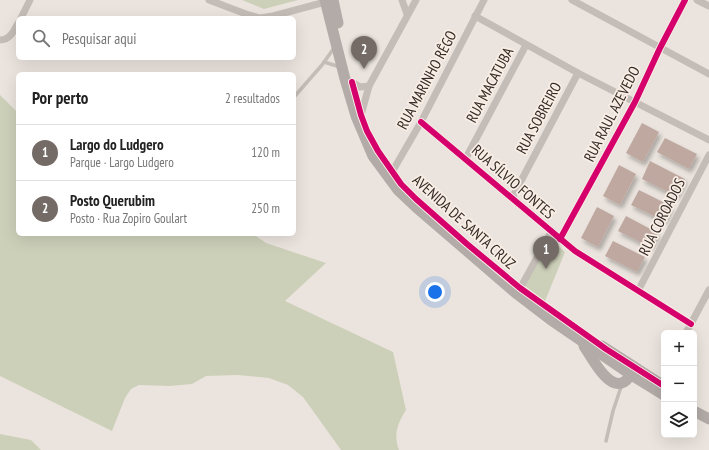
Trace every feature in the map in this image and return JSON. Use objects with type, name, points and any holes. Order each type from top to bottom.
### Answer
[{"type":"main road","name":"AVENIDA DE SANTA CRUZ","points":[[328,1],[336,45],[356,116],[373,156],[398,190],[416,207],[575,336],[630,374],[661,393]]},
{"type":"main road","name":"AVENIDA DE SANTA CRUZ","points":[[328,1],[367,131],[378,151],[401,184],[518,291],[606,349],[661,381]]},
{"type":"main road","points":[[575,336],[583,344],[605,377],[612,382],[618,384],[627,380],[630,374],[628,362]]},
{"type":"main road","points":[[697,405],[709,411]]},
{"type":"main road","points":[[697,413],[709,419]]},
{"type":"street","points":[[22,16],[30,0]]},
{"type":"street","points":[[209,0],[253,16]]},
{"type":"street","points":[[402,0],[408,14]]},
{"type":"street","points":[[361,115],[369,86],[416,0]]},
{"type":"street","name":"RUA MARINHO RÊGO","points":[[392,172],[421,122],[484,0]]},
{"type":"street","points":[[572,0],[709,74]]},
{"type":"street","name":"RUA RAUL AZEVEDO","points":[[560,240],[635,102],[660,48],[686,0]]},
{"type":"street","points":[[697,0],[709,6]]},
{"type":"street","points":[[273,16],[328,1]]},
{"type":"street","points":[[475,16],[578,73],[709,140]]},
{"type":"street","points":[[0,40],[6,39],[14,32],[16,28]]},
{"type":"street","name":"RUA MACATUBA","points":[[466,158],[526,45]]},
{"type":"street","name":"RUA SOBREIRO","points":[[512,198],[578,73]]},
{"type":"street","points":[[352,82],[360,87],[369,86]]},
{"type":"street","name":"RUA SÍLVIO FONTES","points":[[421,122],[466,158],[560,240],[690,324]]},
{"type":"street","name":"RUA COROADOS","points":[[638,291],[709,155]]},
{"type":"street","points":[[518,291],[551,232]]},
{"type":"street","points":[[687,330],[709,290]]},
{"type":"lane","points":[[296,95],[324,62],[336,45]]},
{"type":"lane","points":[[324,62],[342,67]]},
{"type":"lane","points":[[606,441],[613,411],[622,383]]},
{"type":"green space","points":[[242,0],[298,0],[264,9]]},
{"type":"green space","points":[[0,95],[16,111],[16,236],[256,236],[266,243],[326,263],[285,301],[393,352],[406,410],[396,434],[399,450],[341,450],[303,397],[288,385],[269,378],[238,375],[206,376],[192,384],[169,386],[139,385],[131,389],[125,398],[112,431],[0,376]]},
{"type":"green space","points":[[549,238],[565,252],[545,301],[525,286]]},
{"type":"green space","points":[[0,434],[31,440],[41,450],[0,450]]},
{"type":"building","points":[[642,123],[659,132],[643,162],[626,153]]},
{"type":"building","points":[[665,138],[697,154],[689,169],[657,152]]},
{"type":"building","points":[[650,161],[685,179],[676,196],[642,179]]},
{"type":"building","points":[[619,165],[636,174],[620,205],[603,196]]},
{"type":"building","points":[[639,190],[671,206],[664,221],[631,205]]},
{"type":"building","points":[[597,207],[614,216],[598,247],[581,238]]},
{"type":"building","points":[[626,216],[658,233],[650,247],[618,231]]},
{"type":"building","points":[[613,241],[645,257],[637,272],[605,256]]},
{"type":"cycle path","points":[[560,239],[635,102],[660,48],[685,0]]},
{"type":"cycle path","points":[[352,82],[367,131],[378,151],[401,184],[416,199],[520,288],[606,349],[661,384]]},
{"type":"cycle path","points":[[421,122],[575,251],[691,324]]},
{"type":"place","name":"Posto Querubim","points":[[364,69]]},
{"type":"place","name":"Largo do Ludgero","points":[[546,269]]}]
